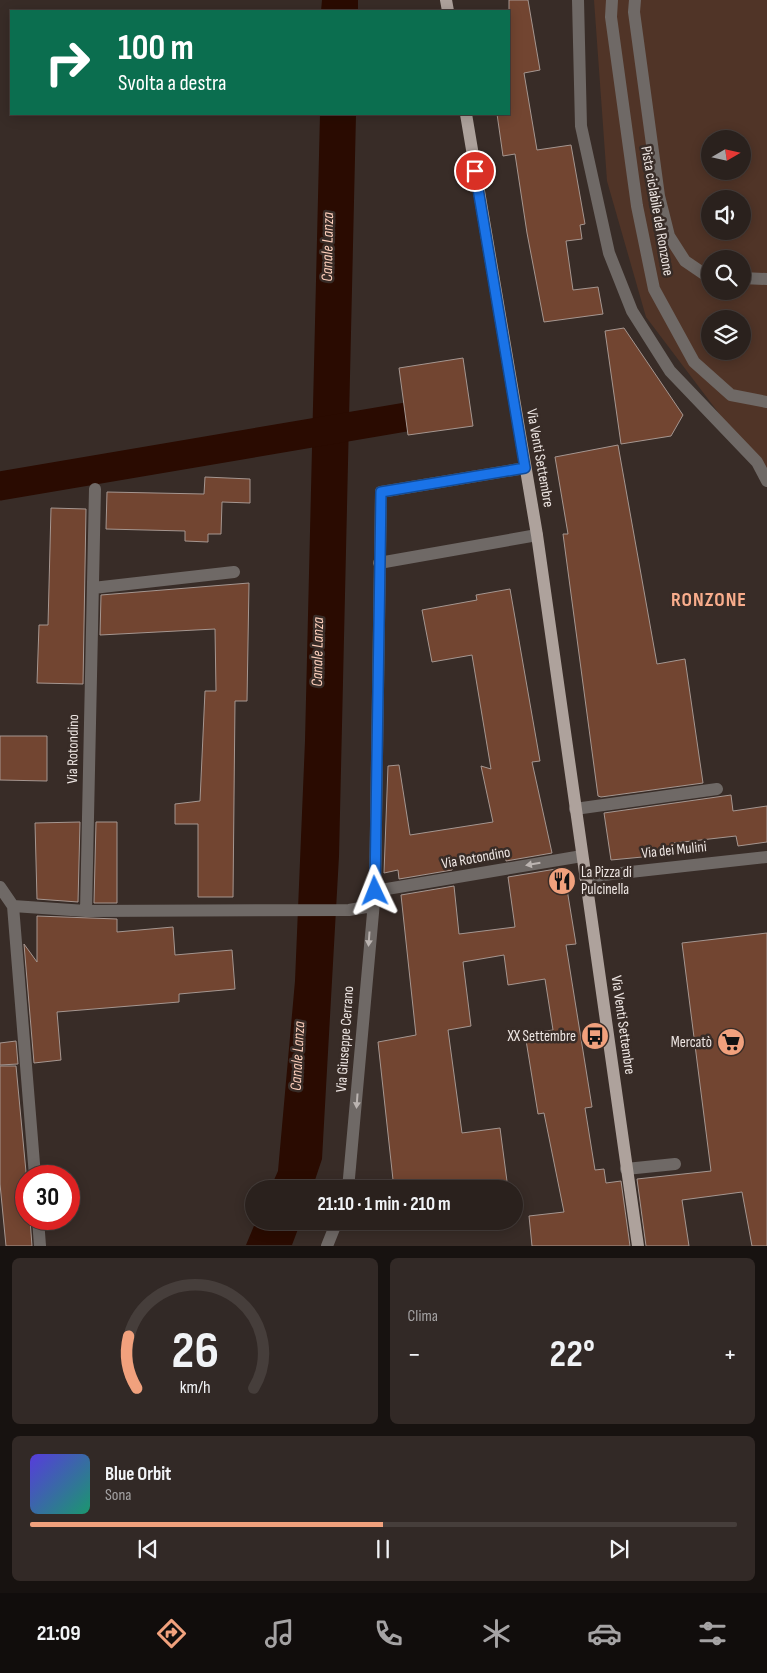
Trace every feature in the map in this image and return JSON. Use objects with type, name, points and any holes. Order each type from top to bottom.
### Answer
[{"type":"main road","name":"Via Venti Settembre","points":[[466,115],[537,535],[638,1246]]},
{"type":"street","points":[[578,0],[581,126],[609,253],[632,311],[670,371],[756,462],[767,481]]},
{"type":"street","name":"Pista ciclabile del Ronzone","points":[[612,0],[611,17],[637,206],[654,289],[694,362],[731,395],[767,402]]},
{"type":"street","name":"Pista ciclabile del Ronzone","points":[[635,0],[634,12],[659,196],[669,236],[685,261],[701,272]]},
{"type":"street","points":[[751,278],[767,279]]},
{"type":"street","name":"Via Giuseppe Cerrano","points":[[349,1180],[372,906],[375,891],[381,492],[525,468]]},
{"type":"street","name":"Via Rotondino","points":[[86,911],[95,489]]},
{"type":"street","points":[[379,563],[537,535]]},
{"type":"street","points":[[92,588],[234,572]]},
{"type":"street","points":[[576,809],[717,789]]},
{"type":"street","name":"Via Rotondino","points":[[375,891],[582,856]]},
{"type":"street","name":"Via dei Mulini","points":[[585,877],[767,856]]},
{"type":"street","points":[[0,887],[13,906],[34,1165]]},
{"type":"street","points":[[13,906],[86,911],[244,912],[349,910],[372,906]]},
{"type":"street","points":[[626,1169],[675,1164]]},
{"type":"street","points":[[39,1230],[40,1246]]},
{"type":"street","points":[[327,1246],[333,1230]]},
{"type":"shaded area","points":[[594,0],[767,0],[767,477],[646,317],[607,181]]},
{"type":"water","points":[[322,0],[358,0],[358,10],[321,10]]},
{"type":"water","name":"Canale Lanza","points":[[320,115],[356,115],[339,856],[322,1159],[315,1180],[274,1180],[278,1171],[295,981],[305,741]]},
{"type":"water","points":[[252,1230],[298,1230],[292,1245],[246,1245]]},
{"type":"building","points":[[509,0],[528,0],[540,70],[524,73],[537,150],[571,145],[585,224],[580,225],[582,239],[566,241],[573,290],[598,287],[603,314],[544,322],[527,233],[515,154],[503,156],[497,115],[510,115]]},
{"type":"building","points":[[624,328],[683,415],[671,436],[621,444],[605,331]]},
{"type":"building","points":[[463,358],[473,426],[408,435],[399,368]]},
{"type":"building","points":[[618,445],[657,664],[685,659],[703,783],[601,797],[598,796],[563,534],[568,534],[555,457]]},
{"type":"building","points":[[205,477],[250,479],[250,503],[222,502],[221,534],[208,534],[208,542],[185,541],[185,531],[106,529],[107,492],[204,494]]},
{"type":"building","points":[[51,508],[86,509],[83,684],[37,683],[39,625],[48,625]]},
{"type":"building","points":[[249,583],[247,701],[235,701],[233,897],[198,897],[198,824],[175,824],[175,804],[200,801],[205,691],[216,691],[215,629],[100,635],[101,595]]},
{"type":"building","points":[[510,589],[540,761],[532,762],[552,853],[506,861],[505,851],[451,861],[452,870],[399,879],[398,870],[384,873],[388,766],[399,765],[410,835],[493,822],[481,766],[491,769],[472,655],[432,662],[422,610],[477,600],[476,595]]},
{"type":"building","points":[[0,736],[47,736],[47,781],[0,780]]},
{"type":"building","points":[[731,795],[733,811],[767,806],[767,842],[738,846],[736,836],[674,843],[674,854],[611,860],[604,813]]},
{"type":"building","points":[[80,822],[78,902],[37,899],[35,823]]},
{"type":"building","points":[[96,822],[117,822],[117,903],[94,903]]},
{"type":"building","points":[[556,869],[557,872],[564,871],[576,944],[566,945],[592,1107],[585,1108],[595,1170],[604,1169],[606,1183],[621,1181],[630,1246],[532,1246],[529,1216],[564,1212],[544,1113],[538,1114],[525,1034],[553,1030],[545,979],[508,985],[504,955],[463,962],[471,1026],[448,1030],[462,1133],[500,1128],[507,1180],[393,1180],[378,1042],[416,1035],[401,895],[454,886],[459,934],[515,927],[508,877]]},
{"type":"building","points":[[37,916],[117,919],[117,932],[173,927],[175,955],[232,950],[235,989],[179,994],[179,1002],[57,1012],[61,1060],[34,1063],[24,944],[37,962]]},
{"type":"building","name":"Mercatò","points":[[767,933],[767,1246],[752,1246],[742,1192],[682,1200],[689,1246],[646,1246],[637,1179],[711,1171],[682,943]]},
{"type":"building","points":[[16,1041],[18,1064],[0,1065],[0,1043]]},
{"type":"building","points":[[0,1066],[16,1066],[25,1165],[15,1165],[15,1230],[31,1230],[32,1246],[6,1246],[0,1184]]},
{"type":"waterway","points":[[0,486],[406,417]]},
{"type":"place","name":"La Pizza di Pulcinella","points":[[562,881]]},
{"type":"place","name":"XX Settembre","points":[[595,1036]]},
{"type":"place","name":"Mercatò","points":[[731,1042]]},
{"type":"district","name":"RONZONE","points":[[709,600]]},
{"type":"route","points":[[375,891],[381,492],[525,468],[475,171]]}]
